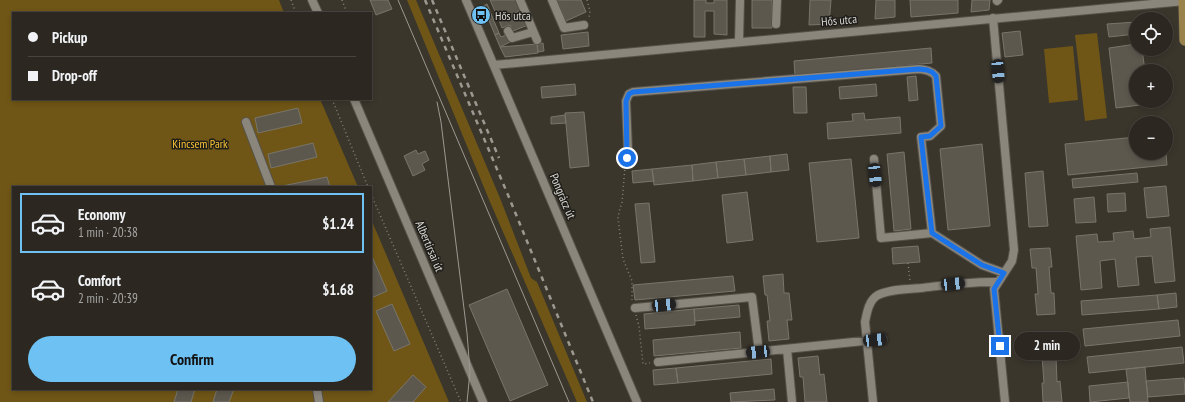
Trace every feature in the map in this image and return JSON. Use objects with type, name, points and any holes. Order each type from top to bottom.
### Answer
[{"type":"main road","points":[[1184,0],[1185,40]]},
{"type":"street","points":[[312,0],[318,12]]},
{"type":"street","name":"Pongrácz út","points":[[466,0],[637,402]]},
{"type":"street","points":[[520,0],[536,40]]},
{"type":"street","points":[[552,0],[564,28],[584,25]]},
{"type":"street","points":[[739,41],[740,0]]},
{"type":"street","points":[[776,24],[777,0]]},
{"type":"street","name":"Hős utca","points":[[494,65],[1184,0]]},
{"type":"street","points":[[993,18],[1014,250],[1012,261],[994,289],[1005,402]]},
{"type":"street","points":[[508,31],[512,38],[533,32]]},
{"type":"street","points":[[627,158],[626,101],[629,94],[633,92],[919,69],[927,70],[936,76],[941,126],[930,136],[921,137],[932,233]]},
{"type":"street","name":"Albertirsai út","points":[[354,100],[483,402]]},
{"type":"street","points":[[246,122],[271,186]]},
{"type":"street","points":[[874,159],[881,238],[932,233],[982,265],[1004,273]]},
{"type":"street","points":[[873,402],[865,322],[871,302],[877,295],[892,291],[981,282],[998,282]]},
{"type":"street","points":[[634,308],[752,297],[758,352]]},
{"type":"street","points":[[658,362],[883,340]]},
{"type":"street","points":[[787,349],[792,402]]},
{"type":"street","points":[[993,376],[1003,375]]},
{"type":"street","points":[[316,390],[319,402]]},
{"type":"path","points":[[291,0],[296,12]]},
{"type":"path","points":[[342,0],[347,12]]},
{"type":"path","points":[[584,25],[588,23],[590,11],[587,0]]},
{"type":"path","points":[[332,100],[368,186]]},
{"type":"path","points":[[627,158],[622,203],[618,218],[623,259],[632,281],[632,298],[639,326],[643,364],[658,362]]},
{"type":"path","points":[[372,196],[461,402]]},
{"type":"path","points":[[908,263],[911,289]]},
{"type":"green space","name":"Kincsem Park","points":[[0,0],[279,0],[284,12],[12,12],[12,100],[320,100],[358,186],[12,186],[12,390],[372,390],[372,221],[449,402],[0,402]]},
{"type":"green space","points":[[407,0],[416,0],[500,198],[531,278],[537,282],[587,402],[577,402],[490,202]]},
{"type":"green space","points":[[1097,33],[1107,118],[1085,121],[1075,35]]},
{"type":"green space","points":[[1073,46],[1078,100],[1049,103],[1044,49]]},
{"type":"building","points":[[370,0],[388,0],[392,9],[376,15]]},
{"type":"building","points":[[490,0],[518,0],[522,10],[499,20]]},
{"type":"building","points":[[557,0],[581,0],[586,12],[566,21]]},
{"type":"building","points":[[694,0],[706,0],[706,3],[714,3],[714,0],[727,0],[727,35],[714,34],[714,11],[705,11],[705,37],[694,37]]},
{"type":"building","points":[[752,0],[772,0],[772,28],[752,28]]},
{"type":"building","points":[[810,0],[831,0],[829,24],[809,25]]},
{"type":"building","points":[[876,0],[895,0],[895,17],[875,19]]},
{"type":"building","points":[[910,0],[958,0],[958,13],[911,17]]},
{"type":"building","points":[[972,0],[990,0],[989,10],[971,12]]},
{"type":"building","points":[[487,4],[499,33],[495,35],[483,6]]},
{"type":"building","points":[[522,10],[528,25],[513,31],[510,25],[502,28],[499,20]]},
{"type":"building","points":[[1129,22],[1129,35],[1109,37],[1107,24]]},
{"type":"building","points":[[1020,31],[1023,55],[1005,57],[1002,33]]},
{"type":"building","points":[[588,32],[589,46],[563,49],[561,35]]},
{"type":"building","points":[[499,33],[501,37],[506,35],[510,42],[500,47],[495,35]]},
{"type":"building","points":[[543,43],[544,51],[538,52],[537,44]]},
{"type":"building","points":[[537,44],[538,53],[505,57],[500,47]]},
{"type":"building","points":[[1129,45],[1129,56],[1143,56],[1144,64],[1129,64],[1129,106],[1116,108],[1109,48]]},
{"type":"building","points":[[931,48],[932,63],[795,76],[794,61]]},
{"type":"building","points":[[916,76],[918,100],[909,101],[907,77]]},
{"type":"building","points":[[575,84],[576,95],[542,98],[541,87]]},
{"type":"building","points":[[876,84],[877,96],[840,99],[839,87]]},
{"type":"building","points":[[793,87],[806,87],[807,113],[794,113]]},
{"type":"building","points":[[298,108],[302,123],[258,133],[255,118]]},
{"type":"building","points":[[584,112],[589,166],[570,168],[565,113]]},
{"type":"building","points":[[864,113],[865,120],[900,117],[901,133],[828,139],[827,123],[853,121],[852,114]]},
{"type":"building","points":[[565,115],[566,123],[551,124],[551,117]]},
{"type":"building","points":[[1129,138],[1129,160],[1167,160],[1167,165],[1068,175],[1065,144]]},
{"type":"building","points":[[313,143],[317,157],[271,168],[268,154]]},
{"type":"building","points":[[982,144],[990,226],[948,230],[940,149]]},
{"type":"building","points":[[416,150],[418,154],[425,151],[429,160],[422,164],[425,170],[413,176],[404,156]]},
{"type":"building","points":[[904,152],[911,229],[894,231],[887,154]]},
{"type":"building","points":[[787,154],[789,170],[771,172],[770,156]]},
{"type":"building","points":[[770,156],[771,172],[746,175],[744,159]]},
{"type":"building","points":[[744,159],[746,175],[718,178],[716,162]]},
{"type":"building","points":[[851,159],[859,238],[817,242],[809,163]]},
{"type":"building","points":[[716,162],[718,178],[693,181],[692,165]]},
{"type":"building","points":[[692,165],[693,181],[654,185],[652,169]]},
{"type":"building","points":[[652,169],[654,181],[633,183],[632,171]]},
{"type":"building","points":[[1043,171],[1048,226],[1029,227],[1025,173]]},
{"type":"building","points":[[1137,173],[1138,182],[1073,188],[1072,179]]},
{"type":"building","points":[[327,177],[330,186],[282,186]]},
{"type":"building","points":[[1166,186],[1169,216],[1147,218],[1144,188]]},
{"type":"building","points":[[747,192],[753,240],[727,243],[722,195]]},
{"type":"building","points":[[1125,193],[1126,211],[1108,212],[1107,194]]},
{"type":"building","points":[[1094,197],[1096,222],[1076,223],[1074,199]]},
{"type":"building","points":[[649,203],[655,262],[641,263],[635,204]]},
{"type":"building","points":[[1170,227],[1175,281],[1155,283],[1152,256],[1136,257],[1139,285],[1118,287],[1115,259],[1100,261],[1102,288],[1081,290],[1076,236],[1097,234],[1098,242],[1114,241],[1113,233],[1133,231],[1134,239],[1151,237],[1150,229]]},
{"type":"building","points":[[918,246],[920,262],[893,264],[892,248]]},
{"type":"building","points":[[1050,248],[1052,267],[1049,267],[1051,293],[1054,293],[1055,314],[1037,315],[1035,294],[1038,294],[1036,268],[1032,268],[1030,249]]},
{"type":"building","points":[[372,256],[387,291],[372,298]]},
{"type":"building","points":[[783,274],[784,293],[789,293],[792,320],[787,320],[789,339],[769,341],[767,321],[770,321],[763,276]]},
{"type":"building","points":[[733,276],[735,291],[635,300],[633,285]]},
{"type":"building","points":[[507,289],[548,385],[510,401],[469,305]]},
{"type":"building","points":[[1176,293],[1177,307],[1159,309],[1157,295]]},
{"type":"building","points":[[1157,295],[1159,309],[1082,315],[1081,301]]},
{"type":"building","points":[[392,304],[410,344],[394,351],[376,311]]},
{"type":"building","points":[[739,305],[740,317],[695,321],[694,309]]},
{"type":"building","points":[[694,309],[695,325],[645,329],[644,314]]},
{"type":"building","points":[[1178,320],[1180,336],[1085,346],[1083,329]]},
{"type":"building","points":[[740,332],[741,348],[654,356],[653,340]]},
{"type":"building","points":[[1057,336],[1057,382],[1060,381],[1062,402],[1043,402],[1042,383],[1044,383],[1042,356],[1038,357],[1037,338]]},
{"type":"building","points":[[1182,347],[1184,363],[1089,373],[1087,357]]},
{"type":"building","points":[[818,356],[820,375],[824,374],[827,402],[805,402],[803,377],[800,377],[798,358]]},
{"type":"building","points":[[771,359],[772,374],[678,383],[676,368]]},
{"type":"building","points":[[1145,367],[1148,402],[1130,402],[1126,369]]},
{"type":"building","points":[[676,368],[678,383],[654,385],[653,370]]},
{"type":"building","points":[[413,375],[426,387],[413,402],[388,402]]},
{"type":"building","points":[[1184,378],[1185,394],[1148,397],[1146,381]]},
{"type":"building","points":[[1128,382],[1129,398],[1090,402],[1089,386]]},
{"type":"building","points":[[774,389],[775,400],[731,402],[730,393]]},
{"type":"building","points":[[178,390],[195,390],[191,402],[174,402]]},
{"type":"building","points":[[217,390],[234,390],[229,402],[213,402]]},
{"type":"tram line","points":[[398,0],[569,402]]},
{"type":"tram line","points":[[437,102],[441,122],[467,333],[470,372],[467,402]]},
{"type":"railway","points":[[425,0],[508,195],[593,402]]},
{"type":"railway","points":[[432,0],[499,158]]},
{"type":"place","name":"Hős utca","points":[[481,15]]},
{"type":"route","points":[[627,158],[626,101],[629,94],[633,92],[919,69],[932,72],[936,76],[941,126],[930,136],[921,137],[932,233],[982,265],[1004,273],[994,289],[1000,346]]}]
